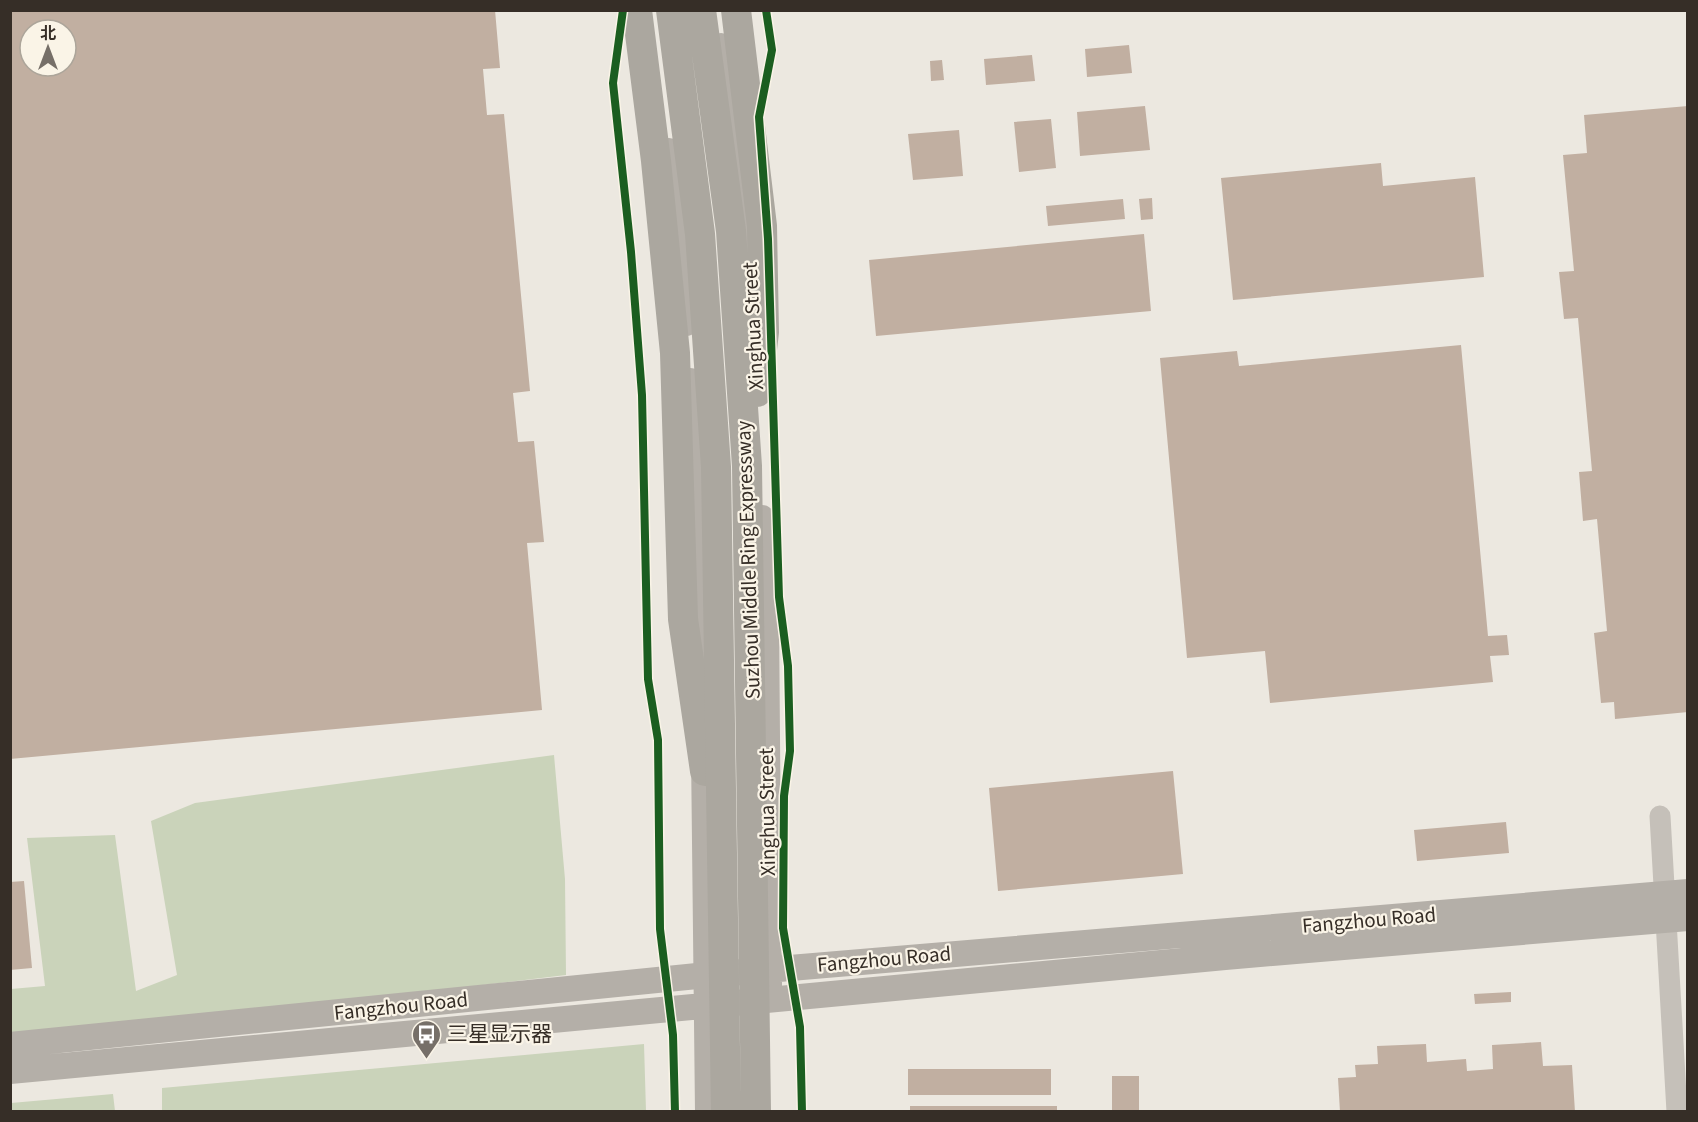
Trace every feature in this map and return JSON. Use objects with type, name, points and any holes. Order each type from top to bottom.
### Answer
[{"type":"highway","points":[[638,10],[675,353],[683,619],[705,771]]},
{"type":"highway","name":"Suzhou Middle Ring Expressway","points":[[671,10],[700,234],[716,467],[726,1112]]},
{"type":"highway","name":"Suzhou Middle Ring Expressway","points":[[701,10],[731,231],[747,466],[756,1112]]},
{"type":"highway","points":[[736,10],[756,163],[764,274],[764,332],[747,466]]},
{"type":"main road","points":[[651,10],[680,234],[688,351],[705,771],[708,1112]]},
{"type":"main road","name":"Xinghua Street","points":[[715,10],[748,230],[765,602],[771,1112]]},
{"type":"main road","name":"Fangzhou Road","points":[[10,1045],[769,969],[1676,893]]},
{"type":"main road","name":"Fangzhou Road","points":[[10,1071],[1214,958],[1677,919]]},
{"type":"street","points":[[1660,816],[1676,893],[1677,1112]]},
{"type":"green space","points":[[554,755],[565,879],[566,975],[193,1020],[11,1035],[11,989],[45,986],[27,838],[115,835],[136,991],[177,975],[151,821],[195,803]]},
{"type":"green space","points":[[644,1044],[646,1111],[162,1111],[162,1088]]},
{"type":"green space","points":[[113,1094],[115,1111],[11,1111],[11,1103]]},
{"type":"building","points":[[10,10],[495,10],[500,68],[483,69],[487,115],[504,114],[530,391],[513,393],[518,442],[534,441],[544,542],[527,543],[542,710],[10,759]]},
{"type":"building","points":[[1129,45],[1132,73],[1087,77],[1085,49]]},
{"type":"building","points":[[1032,55],[1035,81],[986,85],[984,59]]},
{"type":"building","points":[[942,60],[944,80],[931,81],[930,61]]},
{"type":"building","points":[[1145,106],[1150,150],[1080,156],[1077,112]]},
{"type":"building","points":[[1688,106],[1688,712],[1615,719],[1614,702],[1601,703],[1594,633],[1607,631],[1597,519],[1583,521],[1579,472],[1592,471],[1578,318],[1564,319],[1559,272],[1574,271],[1563,155],[1587,153],[1584,115]]},
{"type":"building","points":[[1051,119],[1056,168],[1019,172],[1014,122]]},
{"type":"building","points":[[959,130],[963,176],[913,180],[908,134]]},
{"type":"building","points":[[1381,163],[1383,186],[1475,177],[1484,277],[1233,300],[1221,178]]},
{"type":"building","points":[[1152,198],[1153,219],[1141,220],[1139,199]]},
{"type":"building","points":[[1123,199],[1125,219],[1048,226],[1046,206]]},
{"type":"building","points":[[1144,234],[1151,311],[876,336],[869,260]]},
{"type":"building","points":[[1461,345],[1488,636],[1507,635],[1509,655],[1490,656],[1493,682],[1270,703],[1265,651],[1187,658],[1160,358],[1237,351],[1239,366]]},
{"type":"building","points":[[1173,771],[1183,874],[998,891],[989,788]]},
{"type":"building","points":[[1506,822],[1509,853],[1417,861],[1414,830]]},
{"type":"building","points":[[24,881],[32,968],[10,970],[10,882]]},
{"type":"building","points":[[1511,992],[1511,1002],[1475,1004],[1474,994]]},
{"type":"building","points":[[1541,1042],[1543,1066],[1572,1065],[1575,1112],[1340,1112],[1338,1078],[1356,1077],[1355,1065],[1378,1064],[1377,1046],[1426,1044],[1427,1062],[1466,1059],[1467,1071],[1493,1069],[1492,1045]]},
{"type":"building","points":[[908,1069],[1051,1069],[1051,1095],[908,1095]]},
{"type":"building","points":[[1112,1076],[1139,1076],[1139,1112],[1112,1112]]},
{"type":"building","points":[[910,1106],[1057,1106],[1057,1112],[910,1112]]},
{"type":"cycle path","points":[[623,10],[613,83],[631,252],[642,395],[648,679],[658,740],[660,929],[673,1035],[675,1112]]},
{"type":"cycle path","points":[[766,10],[772,50],[759,117],[768,239],[779,597],[788,666],[790,751],[784,796],[783,928],[800,1027],[802,1112]]},
{"type":"place","name":"三星显示器","points":[[426,1060]]}]
